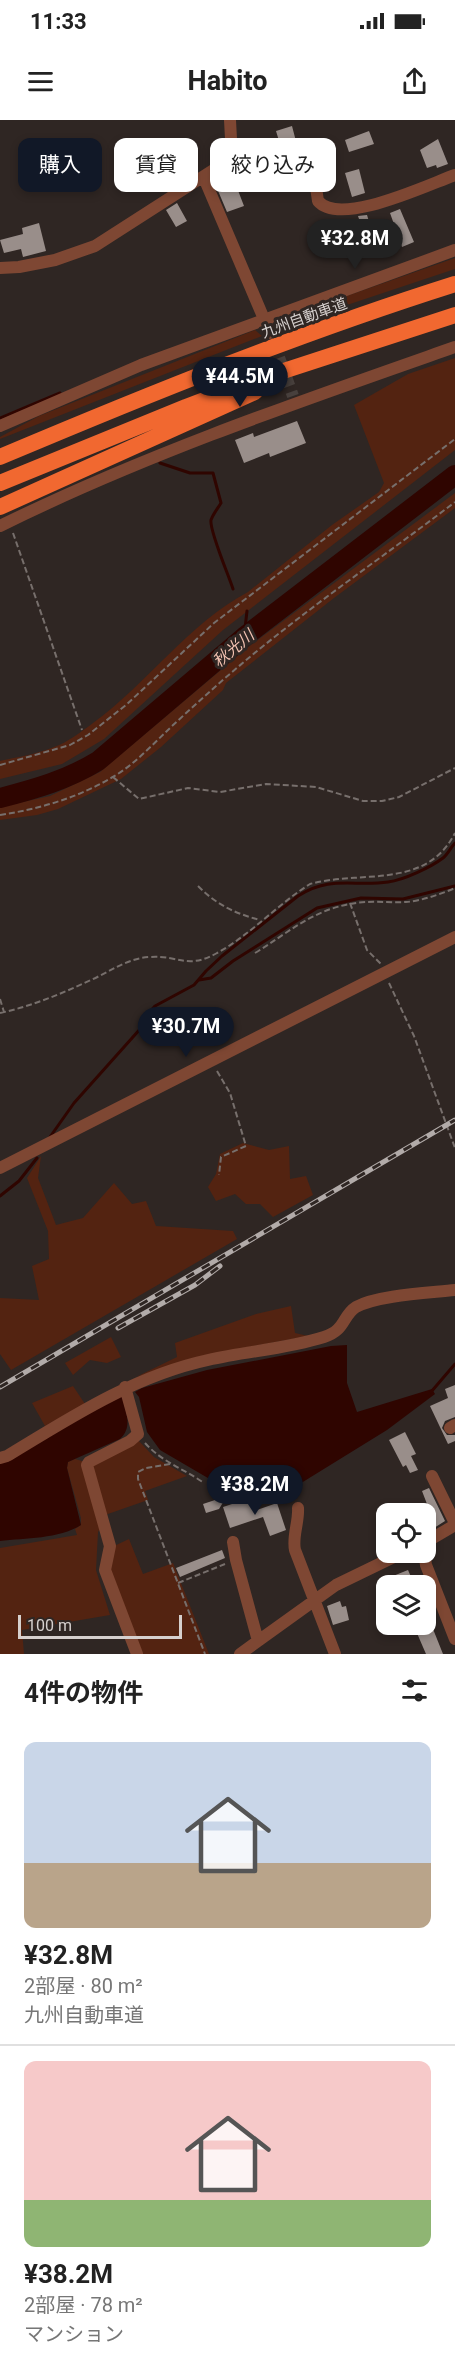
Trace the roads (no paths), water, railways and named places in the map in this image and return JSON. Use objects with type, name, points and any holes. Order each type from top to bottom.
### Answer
[{"type":"highway","name":"九州自動車道","points":[[0,457],[332,326],[455,284]]},
{"type":"highway","points":[[0,483],[206,399],[455,315]]},
{"type":"highway","points":[[0,507],[182,423],[375,341]]},
{"type":"street","points":[[230,120],[231,138]]},
{"type":"street","points":[[0,268],[55,260],[95,246],[210,174]]},
{"type":"street","points":[[317,192],[318,201],[322,206],[346,211],[373,205],[455,175]]},
{"type":"street","points":[[204,178],[270,333]]},
{"type":"street","points":[[0,426],[141,365],[264,318],[455,250]]},
{"type":"street","points":[[4,524],[136,465],[294,400],[455,347]]},
{"type":"street","points":[[0,1168],[455,937]]},
{"type":"street","points":[[0,1458],[125,1387],[207,1360],[279,1349],[332,1334],[340,1329],[351,1310],[369,1302],[455,1290]]},
{"type":"street","points":[[125,1387],[138,1434],[130,1441],[88,1462],[87,1465],[110,1546],[105,1570],[137,1654]]},
{"type":"street","points":[[432,1476],[455,1524],[436,1536]]},
{"type":"street","points":[[298,1508],[299,1520],[293,1543],[335,1654]]},
{"type":"street","points":[[233,1542],[258,1641]]},
{"type":"street","points":[[240,1654],[336,1585],[381,1563]]},
{"type":"street","points":[[426,1563],[455,1639]]},
{"type":"waterway","points":[[0,418],[60,393]]},
{"type":"waterway","points":[[160,463],[190,473],[213,473],[221,503],[211,520],[211,525],[233,589]]},
{"type":"waterway","name":"秋光川","points":[[0,798],[63,779],[98,761],[244,637],[455,475]]},
{"type":"waterway","points":[[244,637],[247,611]]},
{"type":"waterway","points":[[50,1137],[74,1103],[141,1028],[155,1006],[194,985],[222,956],[298,896],[332,884],[376,883],[402,879],[438,862],[455,843]]},
{"type":"waterway","points":[[199,980],[211,978],[233,961],[317,908],[361,898],[403,899],[455,886]]},
{"type":"waterway","points":[[0,1196],[19,1181],[37,1158]]},
{"type":"waterway","points":[[431,1392],[455,1364]]},
{"type":"tunnel","points":[[273,341],[293,396]]},
{"type":"railway","points":[[0,1387],[455,1120]]},
{"type":"railway","points":[[118,1328],[195,1285],[220,1266]]}]
